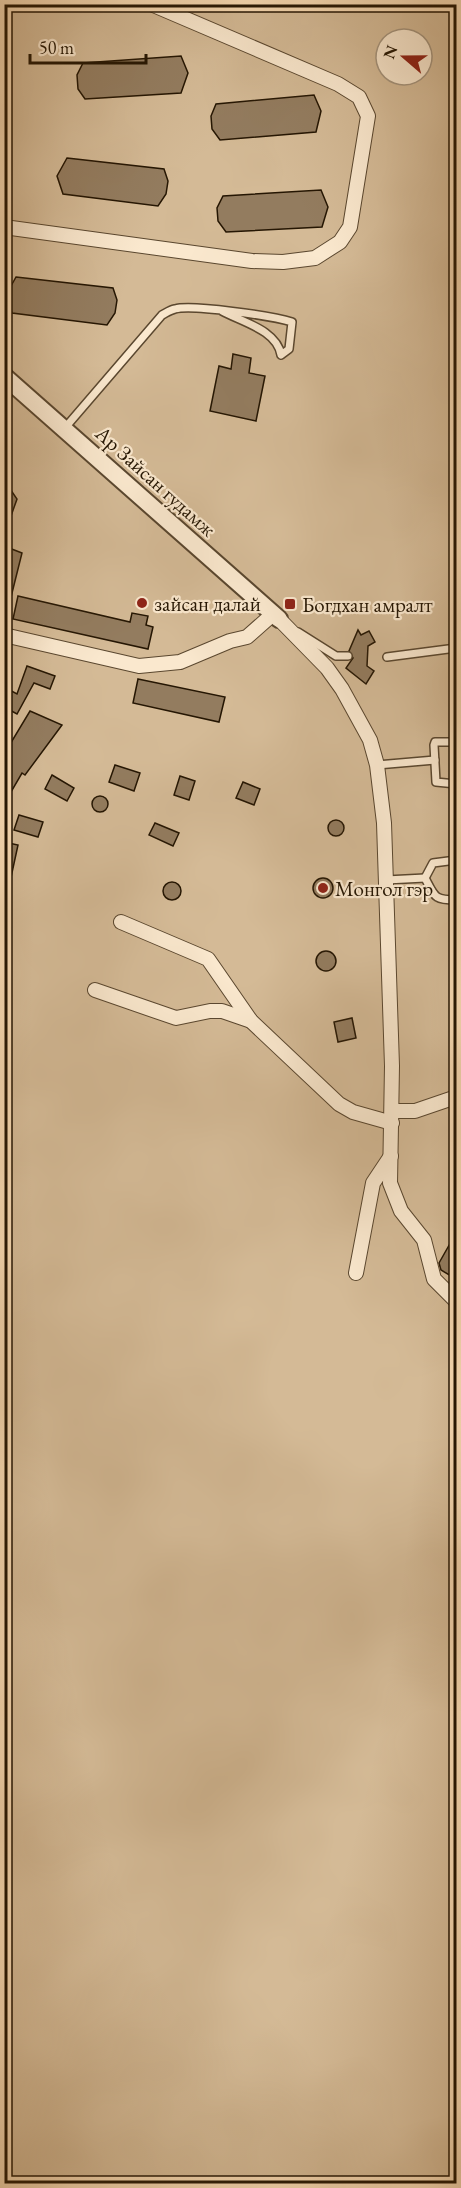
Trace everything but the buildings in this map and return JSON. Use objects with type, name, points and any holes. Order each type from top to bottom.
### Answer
[{"type":"street","points":[[4,226],[252,261],[283,262],[315,258],[340,242],[354,217],[368,116],[359,97],[338,84],[151,4]]},
{"type":"street","name":"Ар Зайсан гудамж","points":[[4,376],[276,616]]},
{"type":"street","points":[[4,635],[139,666],[180,662],[230,641],[248,637],[276,616],[327,668],[342,689],[370,740],[377,765],[383,805],[393,1117],[390,1183],[401,1211],[424,1240],[434,1279],[456,1301]]},
{"type":"street","points":[[121,922],[208,959],[251,1021],[339,1104],[353,1112],[393,1117],[456,1096]]},
{"type":"street","points":[[95,990],[176,1018],[210,1011],[222,1011],[251,1021]]},
{"type":"street","points":[[356,1273],[373,1183],[391,1155]]},
{"type":"lane","points":[[64,429],[162,315],[176,308],[222,311],[270,315],[292,322],[289,349],[281,355],[279,344],[268,334],[222,311]]},
{"type":"lane","points":[[276,616],[331,653],[348,656]]},
{"type":"lane","points":[[387,657],[456,648]]},
{"type":"lane","points":[[456,742],[435,742],[436,782],[456,784]]},
{"type":"lane","points":[[377,765],[435,760]]},
{"type":"lane","points":[[425,878],[433,863],[456,860]]},
{"type":"lane","points":[[386,880],[425,878]]},
{"type":"lane","points":[[425,878],[434,896],[440,900],[456,900]]},
{"type":"shaded area","points":[[5,5],[456,5],[456,2183],[5,2184]]},
{"type":"place","name":"зайсан далай","points":[[142,603]]},
{"type":"place","name":"Богдхан амралт","points":[[290,604]]},
{"type":"place","name":"Монгол гэр","points":[[323,888]]}]
